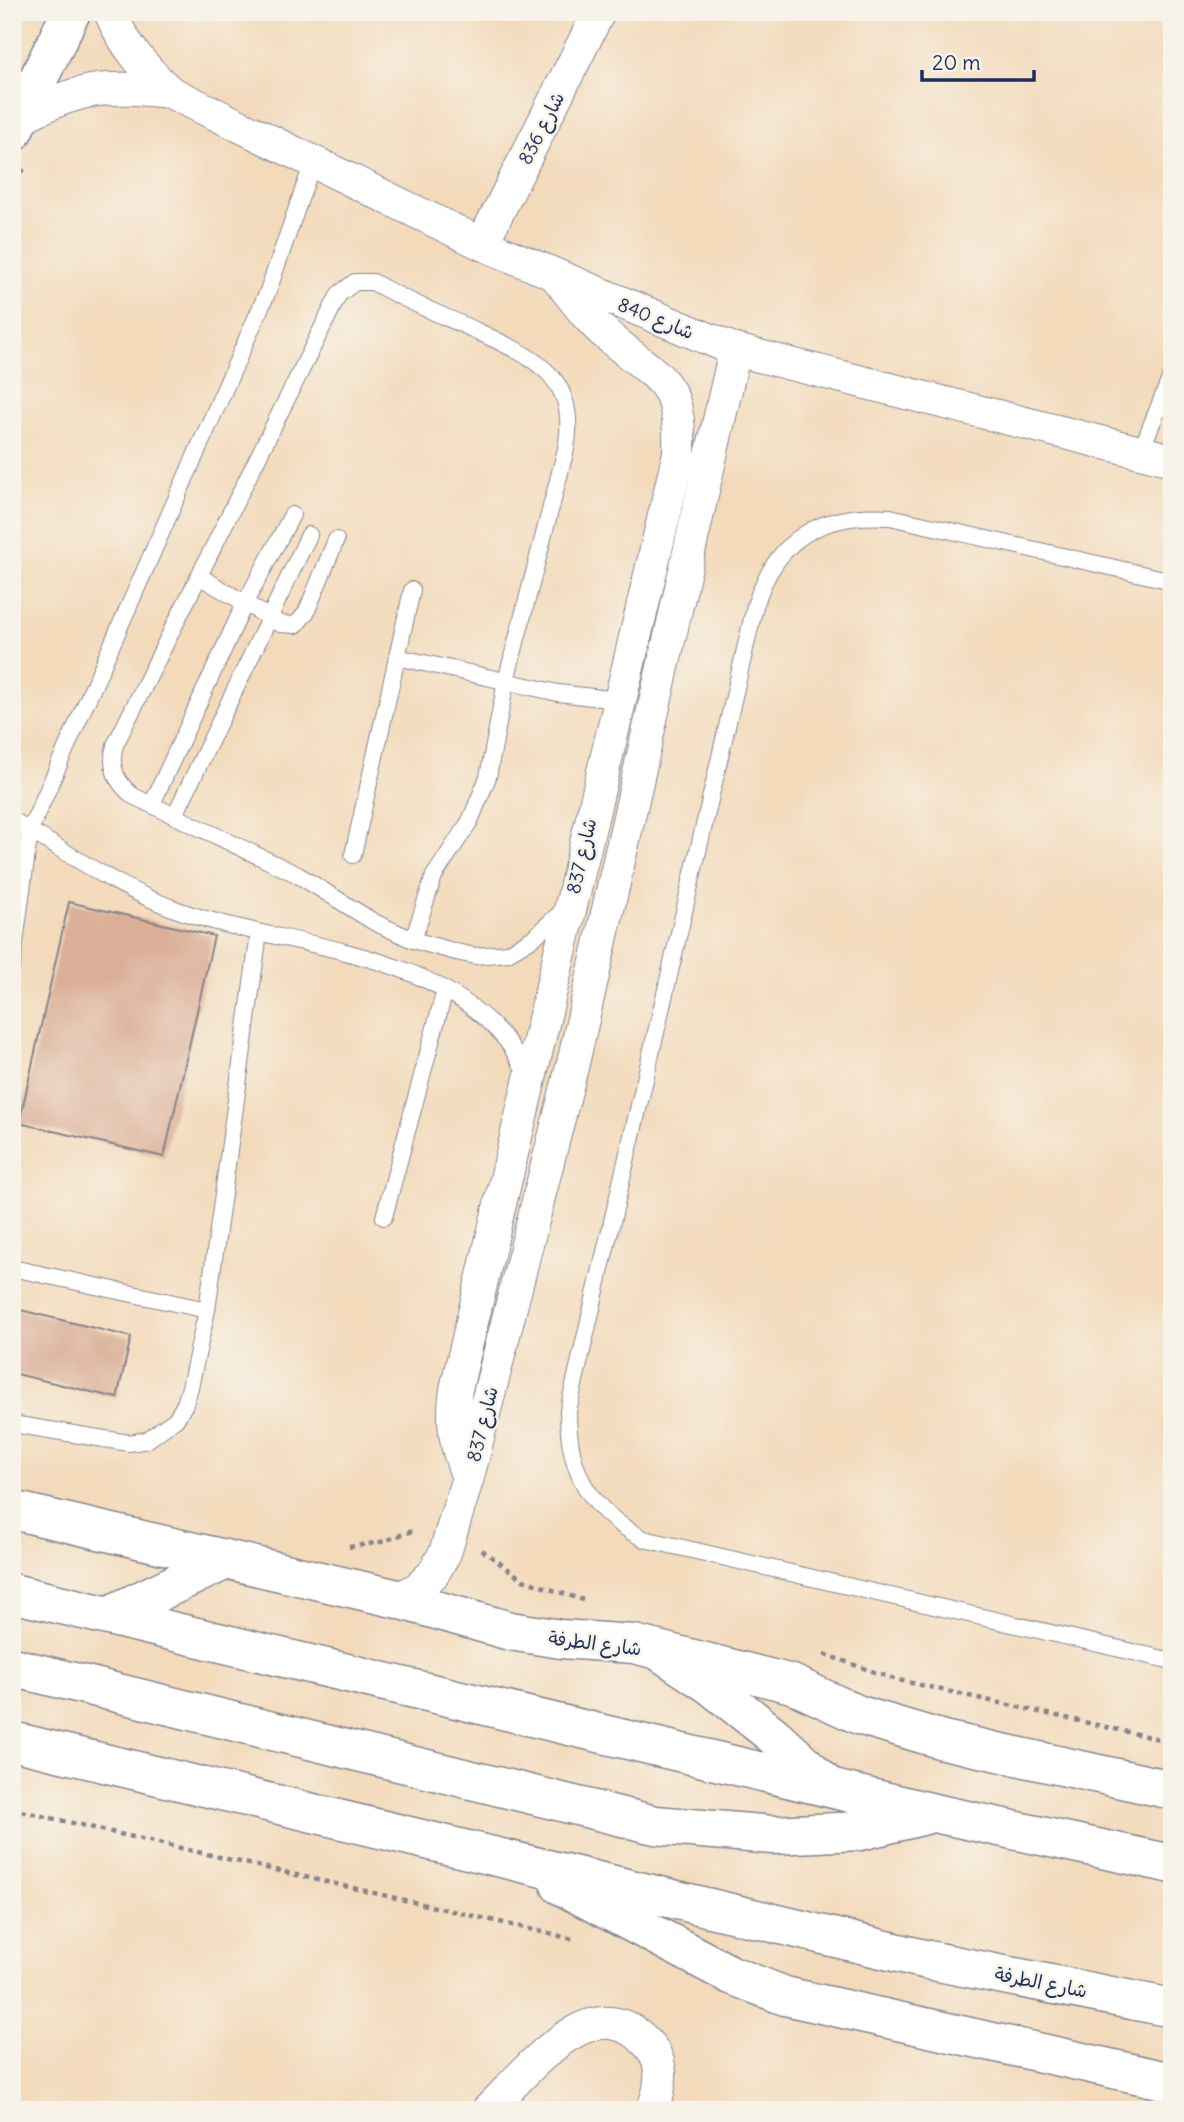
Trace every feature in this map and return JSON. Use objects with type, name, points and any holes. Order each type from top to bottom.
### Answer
[{"type":"main road","points":[[16,126],[71,12]]},
{"type":"main road","name":"شارع الطرفة","points":[[12,1510],[398,1599],[510,1631],[561,1639],[634,1644],[792,1684],[859,1715],[920,1734],[1172,1790]]},
{"type":"main road","points":[[108,1616],[226,1560]]},
{"type":"main road","points":[[12,1593],[934,1813],[1172,1864]]},
{"type":"main road","points":[[662,1653],[710,1685],[774,1736],[831,1788]]},
{"type":"main road","points":[[12,1667],[655,1825],[773,1835],[860,1831],[934,1813]]},
{"type":"main road","name":"شارع الطرفة","points":[[12,1741],[928,1960],[1172,2008]]},
{"type":"main road","points":[[515,1861],[731,1975],[785,1996],[1172,2082]]},
{"type":"street","name":"شارع 840","points":[[110,12],[119,35],[142,66],[170,92],[558,279],[735,349],[1172,460]]},
{"type":"street","name":"شارع 836","points":[[482,244],[599,12]]},
{"type":"street","name":"شارع 840","points":[[16,126],[60,98],[89,90],[115,87],[170,92]]},
{"type":"street","name":"شارع 837","points":[[468,1477],[455,1443],[454,1406],[528,1076],[678,453],[680,424],[677,406],[662,377],[605,334],[558,279]]},
{"type":"street","name":"شارع 837","points":[[398,1599],[417,1590],[433,1574],[445,1553],[468,1477],[574,1059],[735,349]]},
{"type":"street","points":[[488,2110],[573,2030],[606,2022],[622,2026],[650,2046],[658,2061],[661,2078],[652,2110]]},
{"type":"lane","points":[[12,965],[30,830],[268,291],[313,162]]},
{"type":"lane","points":[[412,940],[434,876],[470,821],[488,778],[506,681],[566,449],[569,422],[564,396],[556,380],[531,356],[373,282],[355,282],[339,294],[112,756],[117,779],[124,789],[298,875],[349,908],[412,940],[475,956],[508,953],[533,938],[569,906]]},
{"type":"lane","points":[[1140,453],[1172,374]]},
{"type":"lane","points":[[152,804],[244,605],[292,515]]},
{"type":"lane","points":[[1172,581],[890,517],[864,515],[839,519],[815,528],[794,542],[775,560],[762,582],[748,634],[568,1410],[568,1437],[574,1464],[585,1488],[601,1509],[621,1526],[644,1539],[1172,1661]]},
{"type":"lane","points":[[175,815],[309,535]]},
{"type":"lane","points":[[199,576],[244,605],[287,627],[302,620],[337,540]]},
{"type":"lane","points":[[353,855],[412,590]]},
{"type":"lane","points":[[397,657],[558,693],[618,700]]},
{"type":"lane","points":[[12,820],[144,896],[204,919],[368,960],[445,990],[480,1014],[507,1041],[528,1076]]},
{"type":"lane","points":[[12,1424],[111,1442],[147,1440],[176,1419],[185,1404],[207,1310],[259,933]]},
{"type":"lane","points":[[384,1217],[445,990]]},
{"type":"lane","points":[[12,1268],[207,1310]]},
{"type":"path","points":[[12,1809],[582,1941]]},
{"type":"building","points":[[69,902],[214,936],[164,1157],[19,1123]]},
{"type":"building","points":[[12,1308],[131,1337],[117,1398],[12,1373]]}]
